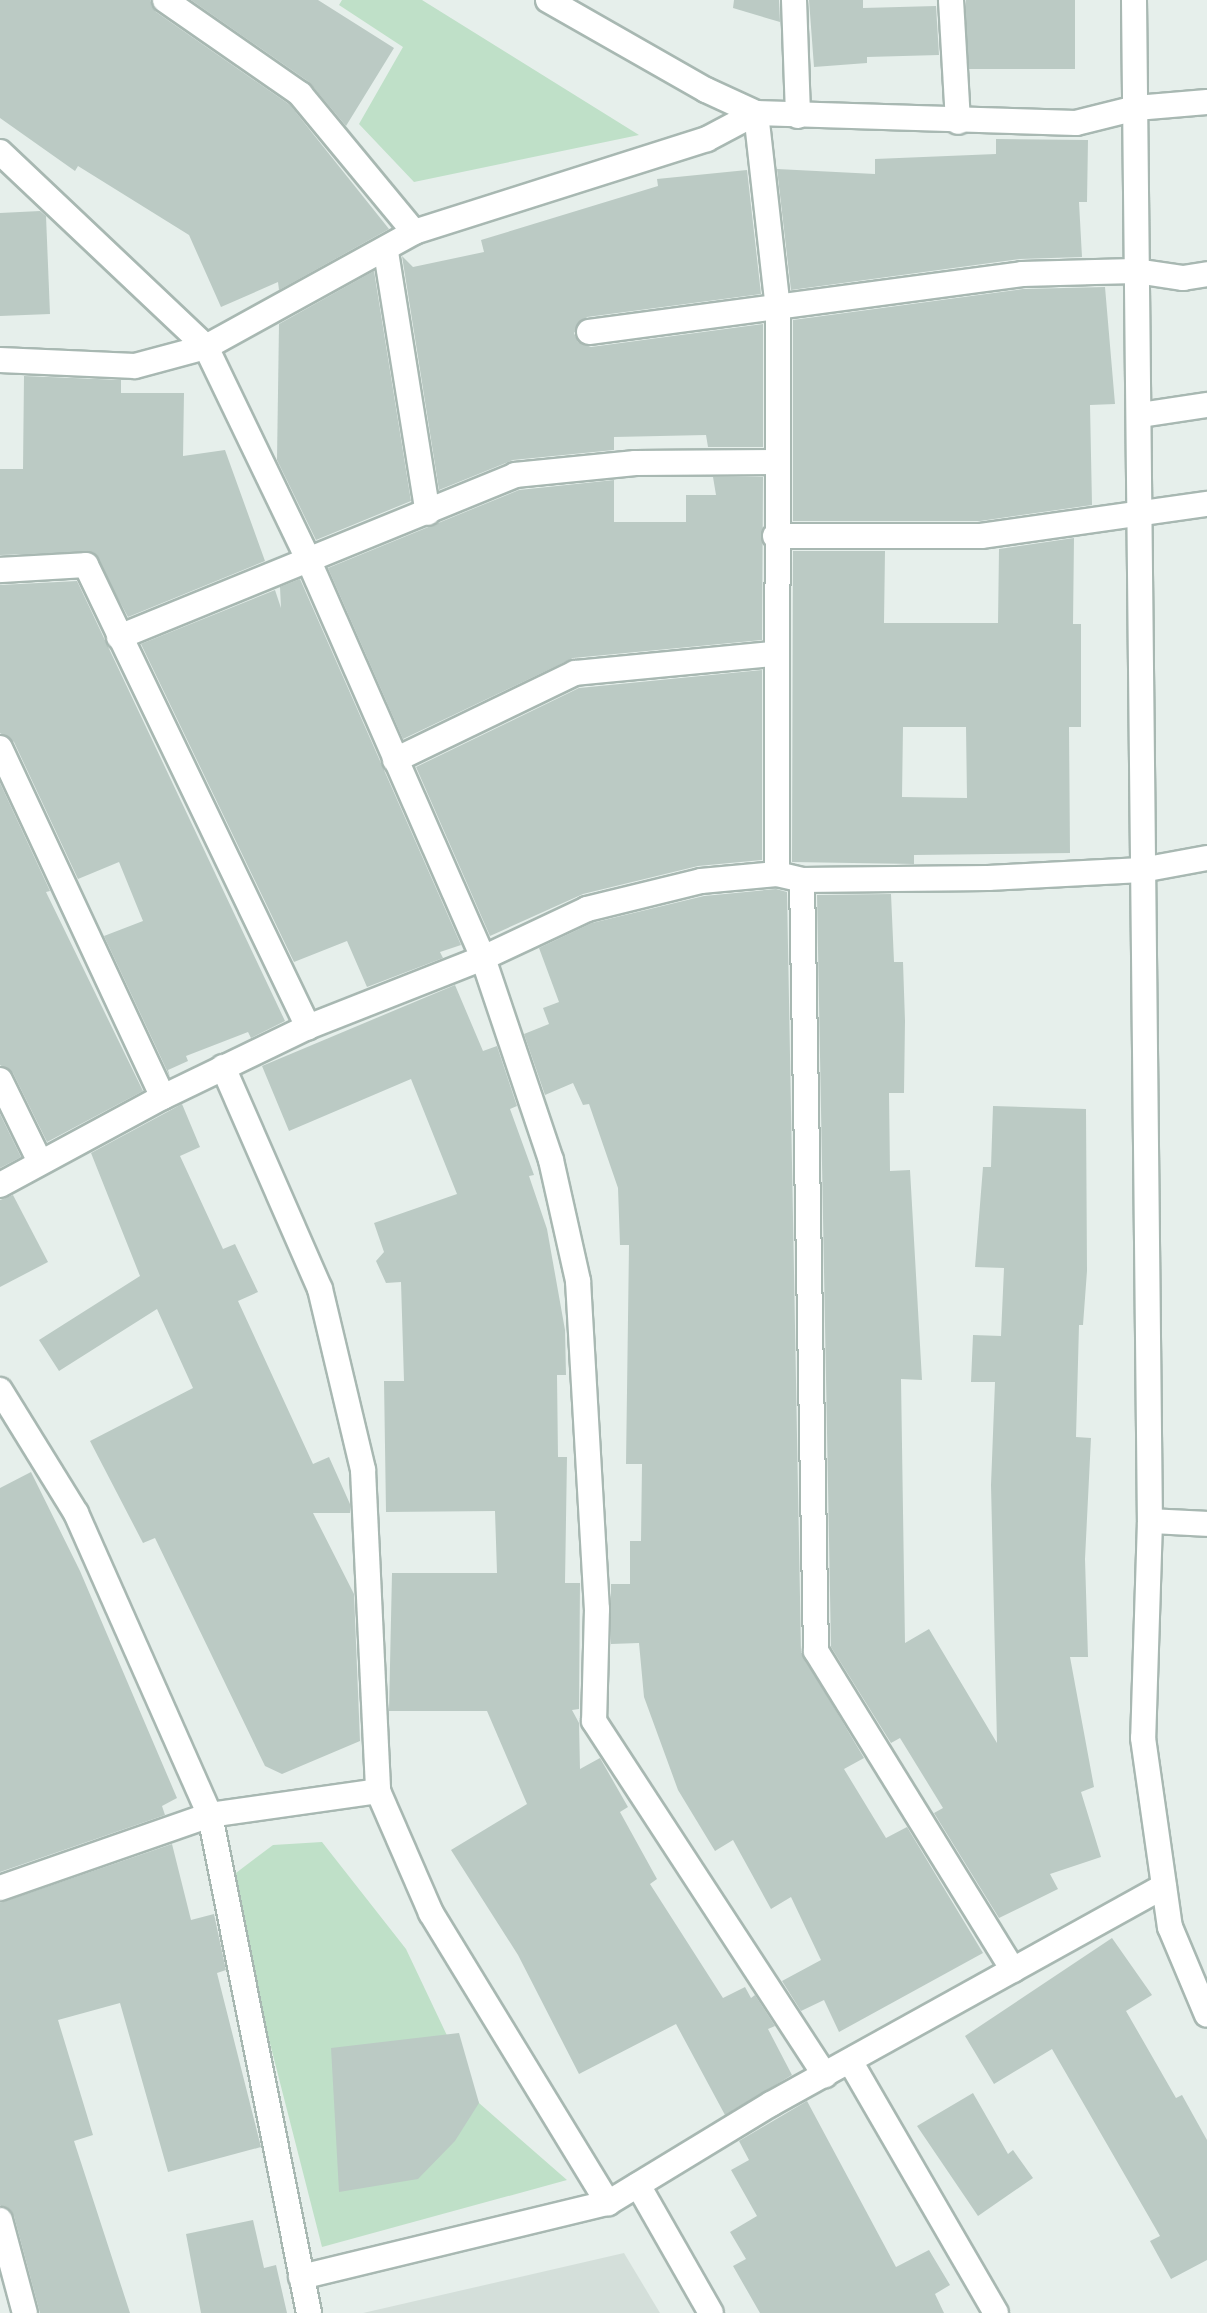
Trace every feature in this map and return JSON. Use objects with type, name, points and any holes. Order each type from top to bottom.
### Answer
[{"type":"street","points":[[165,0],[300,94],[414,232]]},
{"type":"street","points":[[548,0],[706,90],[756,113],[958,122],[1076,123],[1136,108],[1207,102]]},
{"type":"street","points":[[794,0],[798,116]]},
{"type":"street","points":[[951,0],[958,122]]},
{"type":"street","points":[[1134,0],[1142,515],[1142,870],[1150,1521],[1143,1738],[1170,1927],[1207,2015]]},
{"type":"street","points":[[0,360],[135,366],[206,347],[386,252],[414,232],[707,139],[756,113]]},
{"type":"street","points":[[756,113],[778,308],[773,654],[777,874]]},
{"type":"street","points":[[0,152],[206,347],[308,559],[483,958],[551,1160],[578,1281],[597,1609],[594,1721],[825,2075]]},
{"type":"street","points":[[386,252],[428,513]]},
{"type":"street","points":[[589,332],[1022,274],[1136,271],[1183,278],[1207,274]]},
{"type":"street","points":[[1140,415],[1207,405]]},
{"type":"street","points":[[119,637],[515,475],[635,463],[775,462]]},
{"type":"street","points":[[775,536],[981,536],[1207,504]]},
{"type":"street","points":[[0,570],[86,565],[308,1027]]},
{"type":"street","points":[[395,760],[575,673],[773,654]]},
{"type":"street","points":[[0,748],[163,1097]]},
{"type":"street","points":[[0,1185],[163,1097],[308,1027],[483,958],[587,909],[701,881],[777,874],[802,880],[1142,870],[1207,858]]},
{"type":"street","points":[[802,880],[816,1651],[1013,1970]]},
{"type":"street","points":[[223,1067],[320,1289],[363,1470],[378,1791],[431,1913],[608,2203]]},
{"type":"street","points":[[0,1080],[40,1162]]},
{"type":"street","points":[[0,1390],[76,1513],[210,1815],[309,2313]]},
{"type":"street","points":[[1150,1521],[1207,1524]]},
{"type":"street","points":[[0,1888],[210,1815],[378,1791]]},
{"type":"street","points":[[301,2277],[608,2203],[825,2075],[1164,1886]]},
{"type":"street","points":[[850,2061],[996,2313]]},
{"type":"street","points":[[638,2185],[711,2313]]},
{"type":"street","points":[[0,2220],[25,2313]]},
{"type":"shaded area","points":[[624,2253],[660,2313],[363,2313]]},
{"type":"green space","points":[[342,0],[422,0],[639,135],[414,182],[359,124],[403,47],[339,5]]},
{"type":"green space","points":[[322,1842],[406,1949],[479,2103],[567,2180],[322,2247],[228,1879],[273,1845]]},
{"type":"building","points":[[0,0],[150,0],[156,12],[290,105],[389,229],[279,290],[278,282],[221,307],[189,235],[78,166],[75,171],[0,118]]},
{"type":"building","points":[[191,0],[318,0],[394,48],[346,126],[309,82]]},
{"type":"building","points":[[734,0],[779,0],[780,22],[733,8]]},
{"type":"building","points":[[809,0],[863,0],[863,8],[936,6],[939,55],[867,57],[867,63],[814,67]]},
{"type":"building","points":[[966,0],[1075,0],[1075,69],[966,69]]},
{"type":"building","points":[[996,139],[1088,140],[1087,202],[1079,202],[1082,257],[1020,259],[791,290],[777,169],[875,174],[875,159],[996,154]]},
{"type":"building","points":[[747,170],[761,294],[587,317],[574,333],[578,342],[591,347],[763,324],[763,447],[708,447],[706,435],[614,437],[614,450],[513,460],[439,490],[402,256],[413,267],[484,252],[481,240],[658,186],[657,179]]},
{"type":"building","points":[[40,211],[46,216],[50,314],[0,316],[0,213]]},
{"type":"building","points":[[374,271],[411,501],[316,540],[277,460],[279,324]]},
{"type":"building","points":[[1105,287],[1115,404],[1090,405],[1092,505],[980,521],[793,521],[793,320],[1023,289]]},
{"type":"building","points":[[24,376],[121,380],[121,393],[184,393],[183,456],[225,450],[265,561],[128,617],[93,552],[0,555],[0,469],[23,469]]},
{"type":"building","points":[[713,477],[763,477],[762,640],[573,658],[403,739],[328,568],[519,490],[614,480],[614,522],[686,522],[686,495],[716,495]]},
{"type":"building","points":[[1074,538],[1073,624],[1081,624],[1081,727],[1069,727],[1070,853],[914,855],[914,864],[792,862],[793,551],[885,551],[884,623],[998,623],[999,549]],"holes":[[[903,727],[966,727],[967,798],[902,797]]]},
{"type":"building","points":[[300,579],[461,945],[440,952],[443,958],[367,987],[347,941],[294,962],[141,644],[275,590],[281,608],[280,587]]},
{"type":"building","points":[[77,581],[285,1021],[251,1038],[248,1032],[186,1056],[188,1061],[168,1070],[170,1077],[104,936],[143,921],[119,862],[78,879],[14,742],[0,733],[0,585]]},
{"type":"building","points":[[762,670],[762,860],[698,866],[583,894],[490,936],[416,767],[579,688]]},
{"type":"building","points":[[0,783],[50,891],[46,892],[143,1091],[47,1142],[13,1073],[0,1065]]},
{"type":"building","points":[[776,889],[787,892],[801,1652],[864,1758],[844,1769],[886,1838],[907,1827],[983,1953],[839,2032],[824,2000],[801,2011],[782,1981],[821,1960],[791,1897],[771,1909],[733,1840],[715,1851],[678,1790],[644,1697],[639,1643],[611,1644],[611,1584],[630,1584],[630,1541],[641,1541],[642,1464],[626,1464],[629,1245],[620,1245],[618,1188],[589,1104],[583,1105],[573,1083],[545,1095],[524,1034],[549,1024],[543,1008],[559,1002],[539,948],[592,923],[704,896]]},
{"type":"building","points":[[891,894],[894,962],[903,962],[905,1021],[904,1093],[889,1093],[890,1171],[910,1170],[922,1380],[901,1379],[905,1643],[929,1629],[997,1743],[991,1485],[995,1382],[971,1382],[973,1335],[1001,1336],[1004,1268],[975,1267],[983,1167],[991,1167],[993,1106],[1086,1109],[1087,1271],[1083,1325],[1079,1325],[1076,1437],[1091,1438],[1085,1559],[1088,1657],[1070,1657],[1094,1787],[1081,1792],[1101,1857],[1050,1874],[1058,1889],[999,1918],[934,1813],[943,1808],[900,1738],[891,1743],[831,1647],[817,895]]},
{"type":"building","points":[[455,985],[483,1051],[497,1046],[517,1106],[510,1109],[534,1175],[529,1176],[547,1229],[565,1330],[566,1375],[557,1375],[558,1457],[567,1457],[565,1583],[580,1583],[579,1709],[572,1710],[579,1723],[580,1769],[600,1758],[628,1807],[620,1812],[657,1879],[650,1884],[723,1998],[745,1987],[751,1998],[755,1995],[775,2026],[768,2029],[792,2075],[725,2115],[676,2024],[579,2074],[518,1955],[451,1850],[527,1804],[487,1711],[389,1711],[392,1573],[497,1573],[495,1511],[386,1512],[384,1381],[404,1381],[401,1282],[386,1283],[376,1261],[384,1252],[374,1223],[457,1194],[411,1079],[289,1131],[262,1066]]},
{"type":"building","points":[[182,1104],[200,1147],[180,1156],[223,1249],[235,1244],[258,1292],[238,1301],[313,1464],[329,1457],[350,1504],[350,1513],[313,1513],[354,1594],[360,1741],[282,1774],[265,1766],[155,1538],[143,1543],[90,1441],[193,1388],[157,1309],[59,1371],[39,1340],[140,1276],[91,1153]]},
{"type":"building","points":[[0,1114],[21,1157],[0,1168]]},
{"type":"building","points":[[13,1195],[48,1262],[0,1287],[0,1200]]},
{"type":"building","points":[[31,1472],[80,1571],[177,1798],[162,1806],[165,1815],[0,1872],[0,1488]]},
{"type":"building","points":[[172,1844],[191,1920],[214,1914],[226,1970],[217,1973],[261,2147],[168,2172],[120,2003],[58,2020],[93,2135],[74,2141],[130,2313],[40,2313],[14,2216],[0,2205],[0,1903]]},
{"type":"building","points":[[1112,1938],[1152,1995],[1126,2011],[1176,2098],[1182,2095],[1207,2140],[1207,2260],[1171,2279],[1150,2241],[1160,2236],[1052,2049],[994,2084],[965,2036]]},
{"type":"building","points":[[459,2033],[479,2103],[455,2141],[418,2179],[339,2192],[331,2048]]},
{"type":"building","points":[[973,2093],[1008,2154],[1013,2150],[1033,2178],[978,2216],[917,2126]]},
{"type":"building","points":[[807,2101],[896,2267],[929,2250],[950,2285],[935,2294],[944,2313],[760,2313],[733,2266],[746,2259],[730,2232],[757,2216],[731,2170],[749,2160],[739,2141]]},
{"type":"building","points":[[253,2220],[264,2268],[276,2265],[287,2313],[201,2313],[186,2234]]}]
